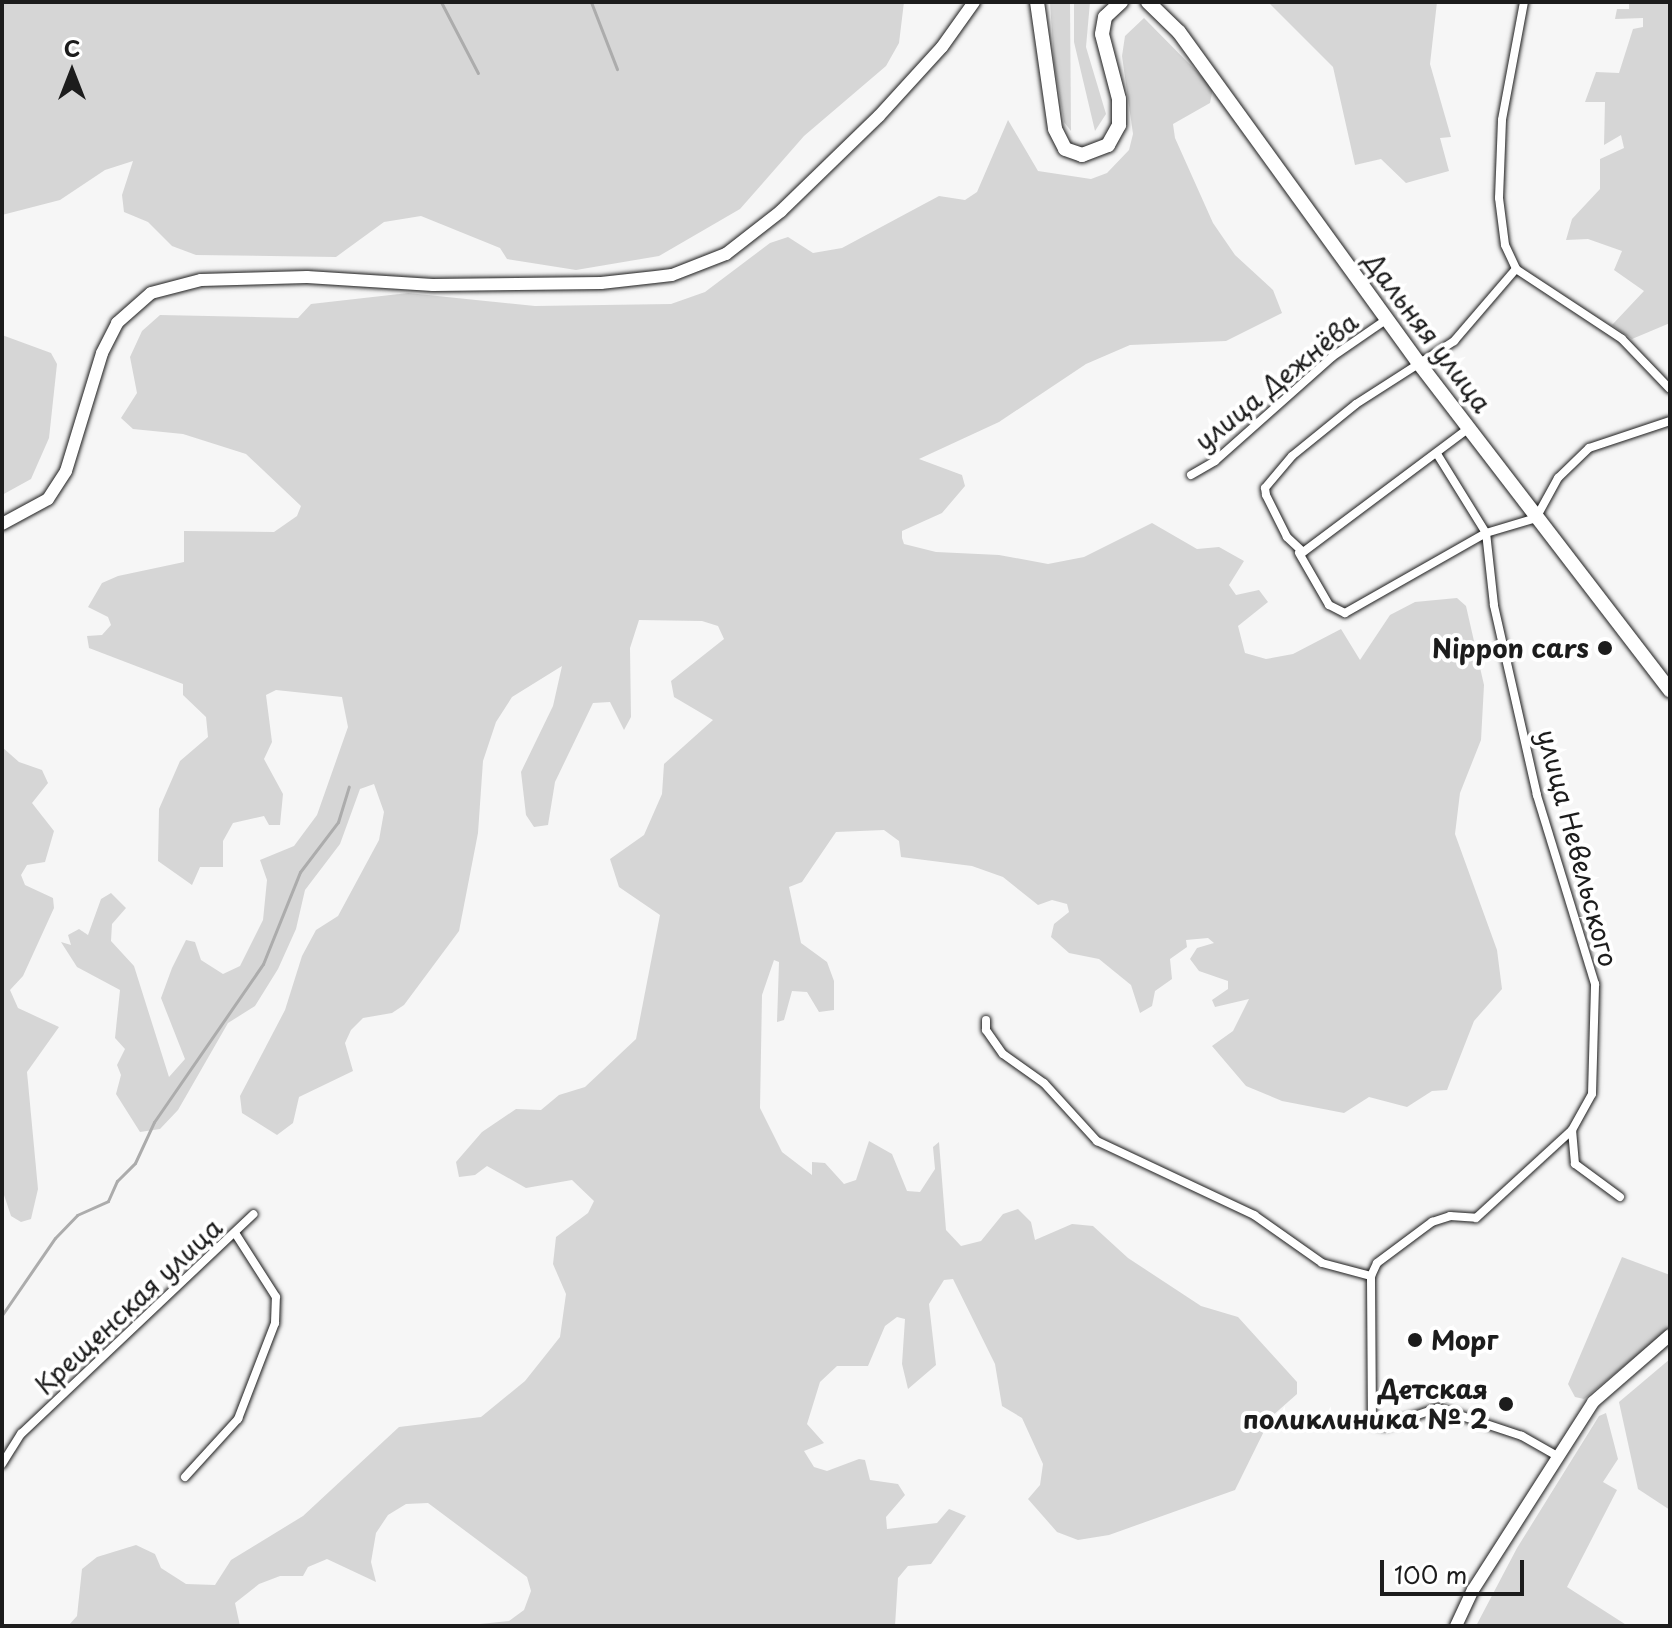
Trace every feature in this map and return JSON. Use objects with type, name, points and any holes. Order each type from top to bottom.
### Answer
[{"type":"main road","points":[[1037,2],[1055,129],[1065,149],[1082,155],[1108,145],[1119,125],[1119,99],[1102,34],[1105,17],[1118,4]]},
{"type":"main road","name":"Дальняя улица","points":[[1148,2],[1179,32],[1418,362],[1670,690]]},
{"type":"street","points":[[2,524],[48,499],[66,471],[102,353],[117,323],[151,293],[201,280],[307,277],[448,285],[601,283],[672,275],[726,254],[781,211],[890,104],[974,2]]},
{"type":"street","points":[[1524,2],[1498,165],[1505,245],[1516,269],[1622,339],[1670,389]]},
{"type":"street","points":[[1516,269],[1470,325],[1292,456],[1265,488],[1329,605],[1345,613],[1486,533],[1536,518],[1558,478],[1589,448],[1670,421]]},
{"type":"street","name":"улица Дежнёва","points":[[1191,475],[1215,461],[1332,357],[1387,319]]},
{"type":"street","points":[[1299,553],[1469,428]]},
{"type":"street","points":[[1437,454],[1486,533]]},
{"type":"street","name":"улица Невельского","points":[[1371,1276],[1377,1263],[1432,1222],[1450,1216],[1476,1218],[1572,1130],[1592,1094],[1595,984],[1537,795],[1494,605],[1486,533]]},
{"type":"street","points":[[986,1020],[986,1030],[1003,1054],[1044,1083],[1097,1141],[1254,1215],[1322,1263],[1371,1276],[1372,1423],[1385,1426],[1438,1408],[1522,1436],[1559,1457]]},
{"type":"street","points":[[1572,1130],[1575,1164],[1620,1197]]},
{"type":"street","name":"Крещенская улица","points":[[2,1464],[21,1434],[254,1214]]},
{"type":"street","points":[[185,1477],[238,1419],[275,1323],[276,1297],[235,1233]]},
{"type":"street","points":[[1456,1626],[1473,1590],[1603,1390],[1670,1335]]},
{"type":"shaded area","points":[[2,2],[904,2],[899,43],[886,66],[804,136],[740,209],[659,256],[576,270],[507,259],[500,248],[421,216],[384,222],[336,257],[196,255],[172,246],[148,222],[124,212],[122,195],[133,161],[105,170],[60,200],[2,215]]},
{"type":"shaded area","points":[[1050,2],[1070,2],[1071,131],[1064,122],[1054,62]]},
{"type":"shaded area","points":[[1074,2],[1090,2],[1086,47],[1106,114],[1095,131],[1074,42]]},
{"type":"shaded area","points":[[1268,2],[1437,2],[1430,64],[1451,137],[1440,138],[1449,171],[1406,183],[1381,159],[1355,165],[1333,67]]},
{"type":"shaded area","points":[[1629,2],[1670,2],[1670,323],[1632,339],[1612,325],[1644,291],[1614,270],[1622,251],[1588,239],[1566,240],[1572,219],[1600,189],[1600,159],[1624,148],[1621,135],[1604,145],[1605,102],[1585,102],[1596,72],[1619,73],[1633,29],[1643,27],[1643,18],[1615,19],[1617,9],[1629,9]]},
{"type":"shaded area","points":[[1144,18],[1213,88],[1210,103],[1173,124],[1175,138],[1213,223],[1235,255],[1273,290],[1282,313],[1226,341],[1130,345],[1086,364],[999,422],[919,459],[962,475],[965,486],[942,513],[902,531],[904,544],[936,552],[999,555],[1048,564],[1084,557],[1152,523],[1197,549],[1219,547],[1244,561],[1229,585],[1236,595],[1259,590],[1268,602],[1238,626],[1245,653],[1266,659],[1293,654],[1341,629],[1360,660],[1390,615],[1415,602],[1457,598],[1466,606],[1484,685],[1481,740],[1460,793],[1455,834],[1497,950],[1502,989],[1474,1021],[1447,1090],[1432,1091],[1407,1107],[1369,1097],[1344,1113],[1282,1101],[1246,1086],[1212,1046],[1233,1031],[1249,999],[1215,1007],[1212,1000],[1228,989],[1228,981],[1199,971],[1190,959],[1197,948],[1214,943],[1208,938],[1186,940],[1187,947],[1170,959],[1172,979],[1155,991],[1152,1006],[1140,1013],[1131,985],[1099,959],[1069,953],[1051,937],[1054,924],[1069,912],[1067,904],[1052,900],[1038,905],[1003,877],[972,866],[901,857],[899,841],[884,830],[836,832],[802,882],[789,887],[801,943],[827,962],[834,981],[834,1010],[819,1012],[807,992],[792,991],[784,1020],[777,1022],[779,962],[774,960],[762,995],[760,1108],[782,1152],[812,1175],[812,1162],[825,1163],[844,1184],[856,1180],[869,1141],[892,1154],[907,1191],[920,1192],[935,1169],[933,1147],[939,1142],[946,1230],[961,1246],[981,1241],[1003,1214],[1018,1209],[1031,1222],[1035,1240],[1072,1224],[1093,1226],[1128,1258],[1201,1306],[1238,1317],[1297,1382],[1297,1394],[1271,1417],[1235,1490],[1109,1535],[1078,1540],[1057,1532],[1028,1499],[1040,1485],[1043,1464],[1022,1418],[1002,1406],[995,1364],[953,1279],[944,1280],[929,1304],[936,1365],[908,1389],[902,1364],[905,1319],[897,1317],[885,1326],[868,1366],[837,1366],[820,1382],[807,1424],[824,1443],[804,1451],[814,1467],[827,1471],[859,1459],[865,1460],[870,1480],[898,1484],[905,1495],[886,1517],[887,1529],[937,1523],[949,1509],[966,1516],[931,1564],[908,1566],[898,1578],[895,1626],[460,1626],[509,1621],[524,1610],[531,1591],[527,1577],[428,1503],[406,1504],[388,1515],[376,1533],[371,1562],[376,1582],[327,1559],[308,1567],[303,1576],[280,1576],[259,1584],[235,1603],[240,1626],[68,1626],[77,1616],[82,1569],[97,1557],[136,1545],[155,1554],[161,1568],[186,1584],[215,1585],[231,1560],[303,1516],[399,1427],[481,1417],[525,1381],[560,1337],[566,1294],[553,1264],[556,1237],[588,1213],[594,1201],[572,1180],[526,1188],[487,1166],[475,1175],[459,1177],[456,1162],[482,1132],[516,1109],[541,1110],[559,1095],[585,1087],[636,1039],[660,915],[619,887],[610,859],[644,835],[662,794],[664,764],[713,720],[674,697],[671,681],[724,639],[718,626],[702,621],[639,620],[630,648],[631,717],[624,730],[610,702],[593,703],[555,782],[548,825],[534,827],[526,815],[521,772],[553,706],[562,666],[512,697],[496,722],[483,761],[478,833],[459,931],[404,1005],[392,1013],[363,1018],[351,1030],[345,1043],[353,1071],[299,1097],[293,1123],[277,1135],[242,1113],[240,1096],[285,1010],[302,956],[316,930],[338,916],[379,840],[384,812],[374,784],[360,789],[340,844],[305,890],[296,929],[278,969],[255,1006],[228,1023],[178,1110],[160,1129],[140,1132],[116,1094],[121,1075],[117,1065],[125,1049],[115,1038],[120,990],[77,967],[61,942],[71,945],[68,935],[79,929],[88,935],[101,899],[111,893],[126,908],[112,924],[111,941],[134,966],[169,1077],[185,1059],[161,998],[186,940],[195,942],[201,960],[223,974],[240,966],[263,920],[267,880],[260,860],[294,846],[317,815],[348,727],[342,697],[276,690],[266,695],[272,742],[264,759],[283,794],[280,825],[269,825],[264,816],[233,823],[223,841],[223,867],[200,867],[192,885],[158,861],[159,809],[180,761],[208,737],[206,717],[183,695],[183,684],[89,648],[87,636],[102,635],[111,625],[108,617],[88,607],[102,583],[118,576],[184,562],[184,531],[274,532],[297,516],[301,506],[246,454],[183,434],[133,429],[121,418],[137,393],[130,357],[142,331],[160,315],[298,318],[311,304],[408,293],[535,306],[671,304],[705,292],[770,243],[788,237],[813,253],[842,248],[939,196],[965,200],[977,192],[1008,120],[1038,171],[1091,179],[1107,173],[1129,150],[1133,134],[1122,56],[1125,36]]},
{"type":"shaded area","points":[[2,335],[51,353],[57,364],[49,438],[31,479],[2,495]]},
{"type":"shaded area","points":[[2,747],[19,762],[42,770],[48,783],[32,803],[54,831],[45,862],[27,865],[21,875],[25,885],[53,898],[54,908],[23,976],[10,990],[18,1008],[59,1027],[27,1072],[38,1189],[31,1219],[21,1222],[11,1216],[2,1189]]},
{"type":"shaded area","points":[[1622,1257],[1670,1275],[1670,1328],[1584,1399],[1575,1397],[1568,1384]]},
{"type":"shaded area","points":[[1670,1359],[1670,1510],[1638,1489],[1619,1402]]},
{"type":"shaded area","points":[[1606,1413],[1618,1459],[1603,1482],[1617,1490],[1567,1587],[1628,1626],[1476,1626],[1517,1548],[1599,1416]]},
{"type":"waterway","points":[[441,2],[478,73]]},
{"type":"waterway","points":[[591,2],[617,69]]},
{"type":"waterway","points":[[2,1315],[55,1238],[77,1215],[108,1201],[117,1181],[135,1163],[154,1122],[263,964],[300,872],[338,822],[349,787]]},
{"type":"place","name":"Nippon cars","points":[[1605,648]]},
{"type":"place","name":"Морг","points":[[1415,1340]]},
{"type":"place","name":"Детская поликлиника № 2","points":[[1506,1404]]}]
